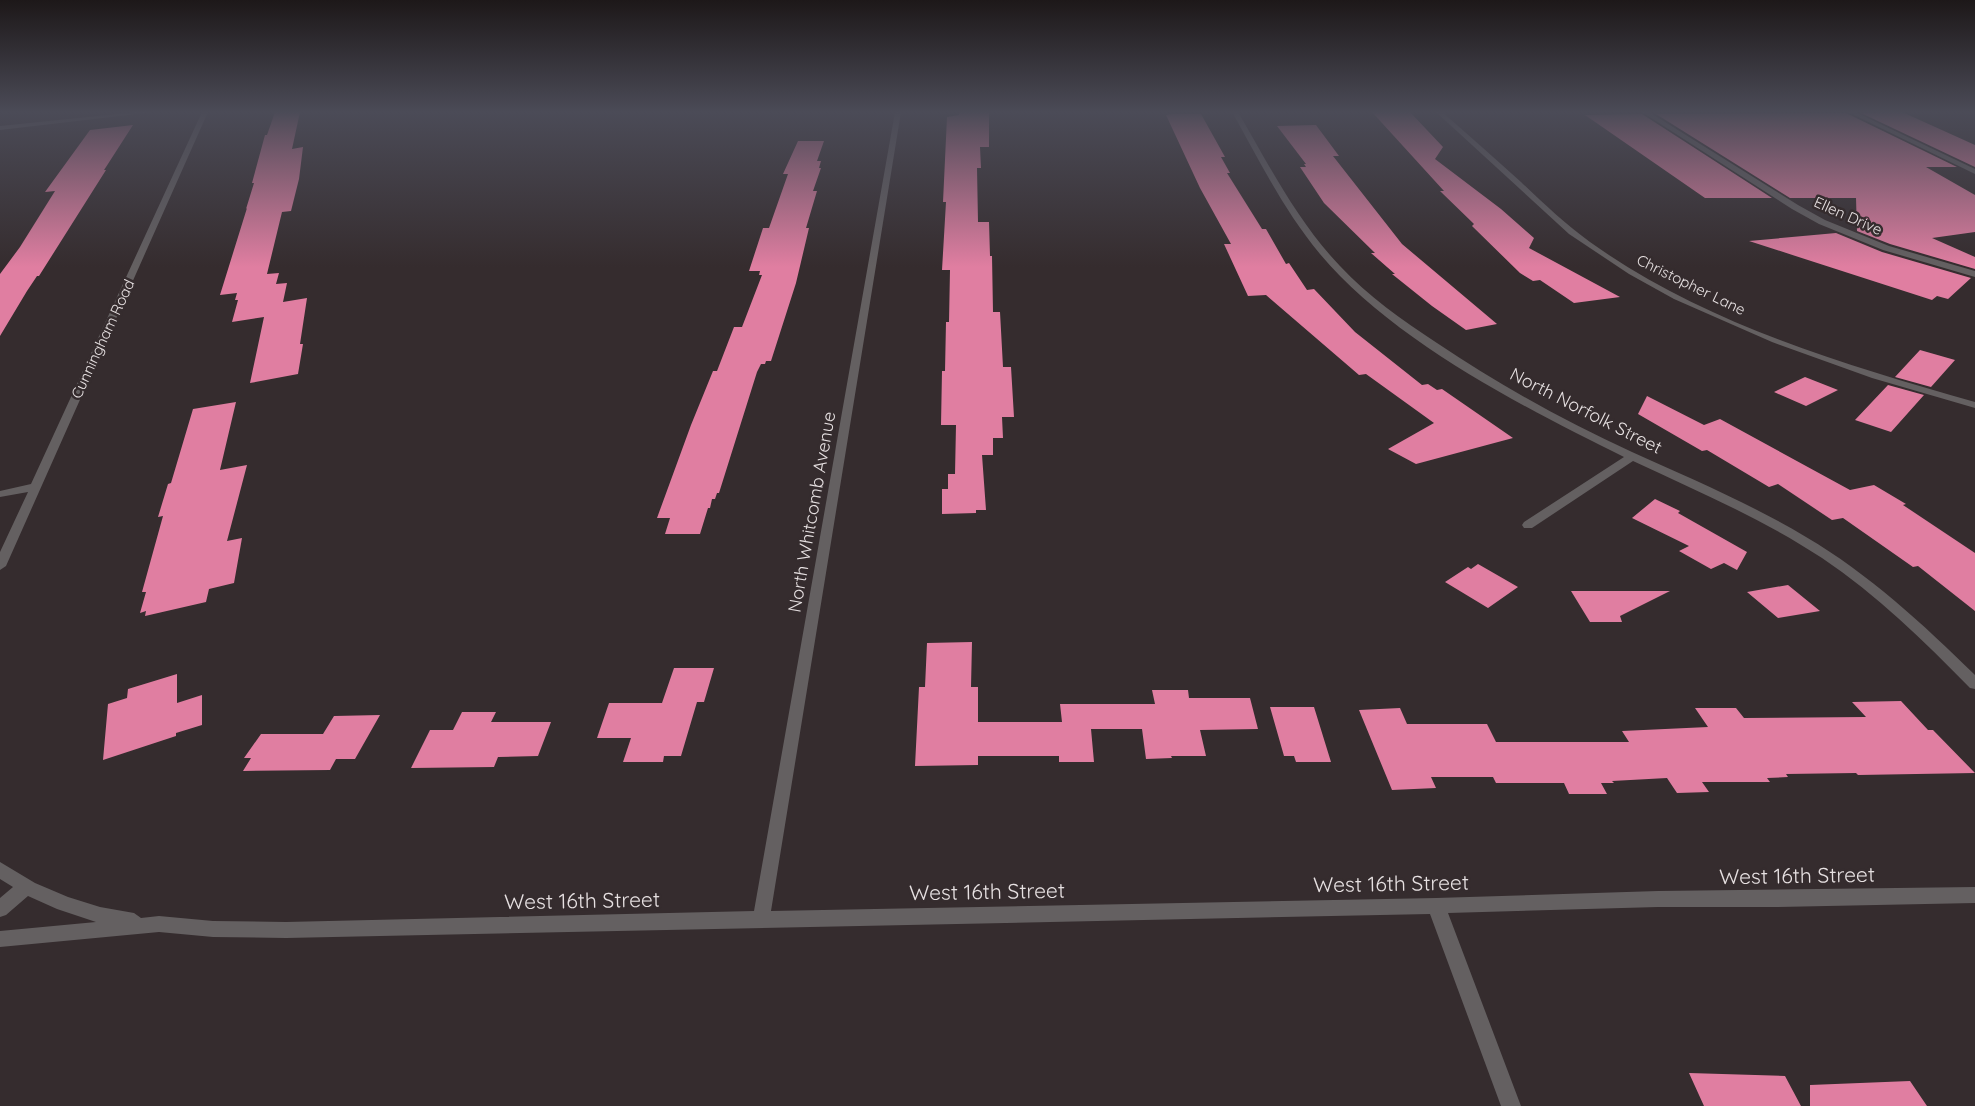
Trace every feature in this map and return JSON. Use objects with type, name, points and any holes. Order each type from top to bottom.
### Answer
[{"type":"street","name":"Cunningham Road","points":[[0,566],[182,164]]},
{"type":"street","name":"North Whitcomb Avenue","points":[[760,919],[889,164]]},
{"type":"street","name":"North Norfolk Street","points":[[1266,164],[1314,242],[1365,295],[1412,332],[1482,377],[1559,420],[1743,508],[1828,556],[1868,584],[1900,610],[1975,684]]},
{"type":"street","name":"Christopher Lane","points":[[1496,164],[1566,228],[1597,251],[1643,279],[1705,309],[1785,343],[1858,369],[1975,405]]},
{"type":"street","name":"Ellen Drive","points":[[1726,164],[1822,222],[1886,248],[1975,274]]},
{"type":"street","points":[[1958,164],[1975,172]]},
{"type":"street","points":[[1528,525],[1632,456]]},
{"type":"street","points":[[0,494],[35,487]]},
{"type":"street","points":[[0,869],[26,887],[94,913],[130,921],[159,924]]},
{"type":"street","points":[[0,909],[26,887]]},
{"type":"street","name":"West 16th Street","points":[[0,939],[159,924],[213,929],[286,930],[1436,906],[1658,899],[1975,895]]},
{"type":"street","points":[[1436,906],[1511,1106]]},
{"type":"building","points":[[66,164],[108,164],[104,170],[106,170],[0,336],[0,274],[20,247],[55,191],[45,192]]},
{"type":"building","points":[[257,164],[301,164],[291,211],[282,212],[267,274],[279,273],[276,284],[287,283],[283,302],[307,298],[300,344],[303,344],[298,374],[250,383],[264,317],[232,322],[238,300],[235,300],[237,293],[220,295],[247,208],[254,183],[252,183]]},
{"type":"building","points":[[788,164],[820,164],[819,168],[821,168],[813,191],[817,191],[806,228],[809,228],[796,283],[771,361],[761,364],[757,372],[719,493],[717,493],[715,499],[712,499],[700,534],[665,534],[670,518],[657,518],[713,371],[717,371],[734,327],[742,327],[762,275],[759,275],[760,271],[749,271],[763,228],[769,228],[788,174],[783,174]]},
{"type":"building","points":[[945,164],[981,164],[981,168],[977,168],[978,222],[989,222],[993,312],[1000,312],[1003,367],[1011,367],[1014,417],[1002,417],[1003,438],[993,438],[993,455],[982,455],[986,510],[976,510],[976,513],[942,514],[942,489],[948,489],[948,474],[955,474],[956,425],[941,425],[942,371],[945,371],[946,322],[949,322],[950,270],[942,270],[946,202],[943,202]]},
{"type":"building","points":[[1189,164],[1225,164],[1230,173],[1227,173],[1262,229],[1266,229],[1286,264],[1289,263],[1307,290],[1314,289],[1355,332],[1422,385],[1428,384],[1437,390],[1442,389],[1513,438],[1416,464],[1388,449],[1434,423],[1366,374],[1359,375],[1266,295],[1248,296],[1224,244],[1231,244]]},
{"type":"building","points":[[1304,164],[1339,164],[1402,244],[1497,324],[1466,330],[1392,274],[1395,274],[1371,253],[1375,253],[1324,203],[1300,167],[1306,167]]},
{"type":"building","points":[[1419,164],[1441,164],[1501,209],[1534,238],[1529,248],[1620,297],[1574,303],[1540,280],[1533,281],[1520,273],[1472,226],[1474,224],[1440,191],[1444,191]]},
{"type":"building","points":[[1655,164],[1719,164],[1772,198],[1705,198]]},
{"type":"building","points":[[1735,164],[1950,164],[1957,167],[1926,167],[1975,195],[1975,232],[1932,238],[1975,257],[1975,269],[1890,244],[1857,231],[1856,198],[1790,198]]},
{"type":"building","points":[[1836,233],[1882,252],[1971,278],[1948,299],[1937,296],[1932,300],[1749,241]]},
{"type":"building","points":[[1920,350],[1955,360],[1931,387],[1895,377]]},
{"type":"building","points":[[1805,377],[1838,390],[1806,406],[1774,392]]},
{"type":"building","points":[[1888,385],[1924,395],[1891,432],[1855,420]]},
{"type":"building","points":[[1647,396],[1704,425],[1720,419],[1850,490],[1874,485],[1906,504],[1903,505],[1975,553],[1975,611],[1918,566],[1913,567],[1843,518],[1832,520],[1778,484],[1769,487],[1707,450],[1702,451],[1638,414]]},
{"type":"building","points":[[236,402],[220,470],[247,465],[227,541],[242,538],[234,583],[209,589],[206,602],[145,616],[146,611],[140,613],[146,592],[142,592],[163,516],[158,517],[168,484],[171,483],[193,409]]},
{"type":"building","points":[[1655,499],[1680,511],[1678,513],[1747,552],[1737,570],[1724,563],[1711,569],[1679,551],[1689,546],[1632,518]]},
{"type":"building","points":[[1478,564],[1518,587],[1488,608],[1445,582],[1468,567],[1471,569]]},
{"type":"building","points":[[1788,585],[1820,611],[1778,618],[1747,592]]},
{"type":"building","points":[[1571,591],[1670,591],[1620,616],[1622,622],[1590,622]]},
{"type":"building","points":[[972,642],[971,687],[978,687],[978,722],[1062,722],[1060,704],[1155,704],[1152,690],[1188,690],[1189,698],[1250,698],[1258,729],[1200,730],[1206,756],[1171,756],[1172,758],[1146,759],[1142,729],[1091,729],[1094,762],[1059,762],[1059,756],[978,756],[978,765],[915,766],[919,687],[925,687],[927,643]]},
{"type":"building","points":[[674,668],[714,668],[704,702],[697,702],[681,756],[664,756],[663,762],[623,762],[631,738],[597,738],[609,703],[662,703]]},
{"type":"building","points":[[177,674],[177,703],[202,695],[202,725],[176,733],[176,736],[103,760],[108,704],[127,698],[128,689]]},
{"type":"building","points":[[1901,701],[1928,730],[1933,730],[1975,773],[1786,774],[1788,777],[1767,778],[1770,782],[1702,782],[1709,792],[1677,793],[1667,778],[1612,781],[1614,783],[1601,783],[1607,794],[1569,794],[1564,783],[1496,783],[1493,777],[1431,777],[1436,788],[1392,790],[1359,710],[1400,708],[1407,724],[1487,724],[1496,742],[1629,742],[1622,731],[1708,727],[1695,708],[1736,708],[1744,718],[1866,717],[1852,702]]},
{"type":"building","points":[[1270,707],[1314,707],[1331,762],[1296,762],[1294,756],[1284,756]]},
{"type":"building","points":[[462,712],[496,712],[491,722],[551,722],[538,756],[498,757],[494,767],[411,768],[430,730],[453,730]]},
{"type":"building","points":[[380,715],[355,759],[336,759],[330,770],[243,771],[251,758],[244,758],[261,734],[323,734],[334,716]]},
{"type":"building","points":[[1689,1073],[1785,1076],[1801,1106],[1704,1106]]},
{"type":"building","points":[[1910,1081],[1927,1106],[1810,1106],[1810,1085]]}]
